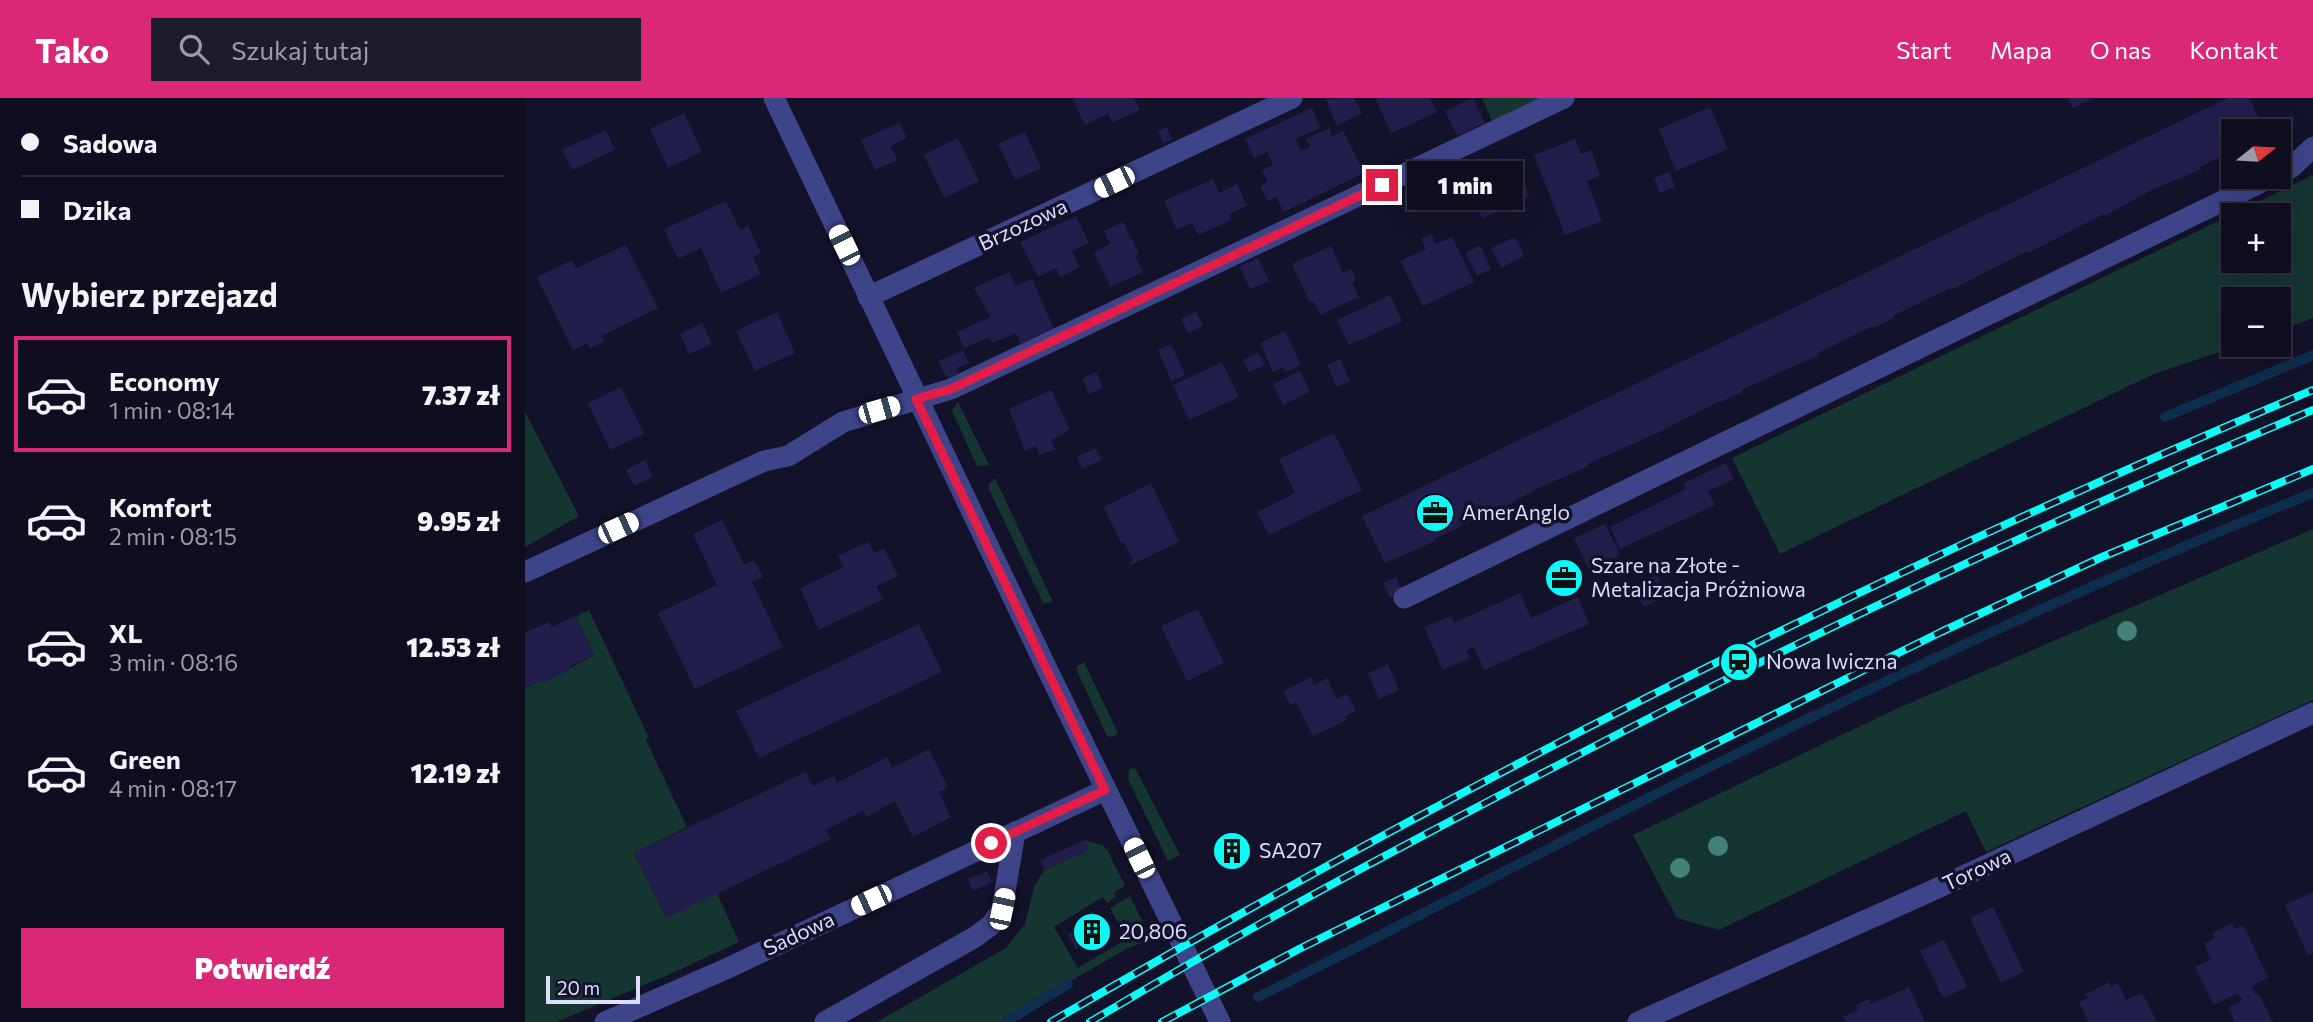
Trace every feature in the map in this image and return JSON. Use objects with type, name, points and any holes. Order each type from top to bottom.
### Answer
[{"type":"street","points":[[774,98],[916,399],[1220,1022]]},
{"type":"street","name":"Brzozowa","points":[[868,297],[1292,98]]},
{"type":"street","points":[[525,572],[764,461],[788,456],[843,422],[964,383],[1564,98]]},
{"type":"street","points":[[2291,168],[2313,147]]},
{"type":"street","points":[[1404,598],[2247,189]]},
{"type":"street","name":"Torowa","points":[[1638,1022],[1929,892],[2313,713]]},
{"type":"street","name":"Sadowa","points":[[605,1022],[728,968],[1105,790]]},
{"type":"street","points":[[825,1022],[975,937],[991,925],[1002,909],[1015,832]]},
{"type":"green space","points":[[1482,98],[1545,98],[1493,123]]},
{"type":"green space","points":[[2313,175],[2313,318],[2291,326],[2291,287],[2221,287],[2221,351],[2154,374],[1780,554],[1732,458],[2221,220],[2221,273],[2291,273],[2291,203],[2256,203],[2284,189],[2291,189],[2291,186]]},
{"type":"green space","points":[[958,402],[989,465],[977,466],[952,410]]},
{"type":"green space","points":[[525,412],[579,516],[525,547]]},
{"type":"green space","points":[[995,478],[1053,602],[1043,603],[989,489],[989,484]]},
{"type":"green space","points":[[2313,529],[2313,700],[1986,852],[1966,811],[1719,930],[1677,918],[1633,835],[1896,709]]},
{"type":"green space","points":[[589,610],[687,827],[634,853],[666,917],[717,893],[739,942],[557,1022],[525,1022],[525,688],[542,680],[544,682],[594,655],[576,616]]},
{"type":"green space","points":[[1084,662],[1118,733],[1112,737],[1107,736],[1077,671],[1077,666]]},
{"type":"green space","points":[[1135,768],[1180,855],[1168,861],[1128,779],[1129,769]]},
{"type":"green space","points":[[1085,840],[1107,849],[1125,886],[1114,892],[1116,897],[1107,903],[1103,897],[1054,927],[1078,968],[1127,939],[1110,908],[1130,896],[1151,939],[1128,948],[999,1022],[877,1022],[1006,948],[1025,924],[1034,887],[1044,870],[1089,849]]},
{"type":"building","points":[[1072,98],[1134,98],[1140,110],[1112,123],[1108,114],[1085,125]]},
{"type":"building","points":[[1354,98],[1362,113],[1337,126],[1326,99]]},
{"type":"building","points":[[1375,98],[1430,98],[1437,112],[1391,133]]},
{"type":"building","points":[[1473,98],[1485,123],[1457,136],[1445,111]]},
{"type":"building","points":[[2068,98],[2093,98],[2073,108]]},
{"type":"building","points":[[2228,98],[2249,98],[2259,119],[2221,119],[2221,157],[2200,167],[2202,169],[2152,190],[2105,216],[2104,214],[2028,253],[2027,251],[1951,290],[1950,288],[1874,328],[1873,326],[1818,353],[1819,355],[1538,488],[1501,509],[1490,514],[1489,512],[1434,539],[1435,541],[1385,563],[1362,516]]},
{"type":"building","points":[[1710,107],[1728,149],[1676,171],[1659,129]]},
{"type":"building","points":[[1312,108],[1320,128],[1296,139],[1301,151],[1310,147],[1306,139],[1329,128],[1332,136],[1343,131],[1364,173],[1284,212],[1276,197],[1268,201],[1260,186],[1268,182],[1262,170],[1273,165],[1267,152],[1254,158],[1245,139]]},
{"type":"building","points":[[684,113],[702,152],[668,168],[650,129]]},
{"type":"building","points":[[899,123],[907,138],[891,146],[897,160],[875,170],[861,140]]},
{"type":"building","points":[[1167,127],[1172,140],[1163,144],[1158,131]]},
{"type":"building","points":[[606,130],[615,150],[572,170],[562,150]]},
{"type":"building","points":[[1025,132],[1041,168],[1015,180],[998,144]]},
{"type":"building","points":[[958,138],[979,181],[944,198],[924,155]]},
{"type":"building","points":[[1575,139],[1581,154],[1591,150],[1600,176],[1587,181],[1602,221],[1565,235],[1534,155]]},
{"type":"building","points":[[1499,158],[1502,166],[1515,160],[1529,196],[1482,219],[1466,183],[1484,174],[1481,165]]},
{"type":"building","points":[[1669,172],[1675,187],[1660,193],[1654,178]]},
{"type":"building","points":[[1213,179],[1219,193],[1237,184],[1247,206],[1229,214],[1231,220],[1198,235],[1192,223],[1177,230],[1164,201]]},
{"type":"building","points":[[726,201],[740,230],[748,226],[761,253],[753,257],[761,274],[721,293],[701,248],[678,259],[664,229]]},
{"type":"building","points":[[1076,216],[1089,243],[1072,251],[1080,267],[1060,277],[1056,268],[1038,277],[1020,242]]},
{"type":"building","points":[[1123,222],[1139,254],[1135,256],[1143,272],[1111,287],[1094,253],[1110,244],[1104,231]]},
{"type":"building","points":[[1431,234],[1436,244],[1452,237],[1474,282],[1423,306],[1400,261],[1426,249],[1421,239]]},
{"type":"building","points":[[1515,237],[1524,256],[1501,268],[1491,248]]},
{"type":"building","points":[[626,245],[658,308],[601,336],[604,342],[590,348],[587,343],[573,350],[537,277],[572,260],[576,268]]},
{"type":"building","points":[[1480,245],[1491,269],[1477,276],[1466,253]]},
{"type":"building","points":[[1331,246],[1343,273],[1351,269],[1356,280],[1352,282],[1359,297],[1320,315],[1314,301],[1310,303],[1292,264]]},
{"type":"building","points":[[1258,258],[1269,281],[1250,289],[1240,266]]},
{"type":"building","points":[[1009,272],[1016,286],[1032,279],[1054,329],[1020,344],[1016,333],[992,343],[990,337],[964,348],[957,332],[991,317],[974,288]]},
{"type":"building","points":[[1390,295],[1402,321],[1349,345],[1337,320]]},
{"type":"building","points":[[1196,311],[1203,326],[1188,333],[1181,319]]},
{"type":"building","points":[[777,312],[795,353],[755,371],[736,331]]},
{"type":"building","points":[[702,323],[712,344],[689,354],[680,334]]},
{"type":"building","points":[[1285,331],[1301,365],[1285,372],[1283,367],[1273,372],[1260,343]]},
{"type":"building","points":[[1171,344],[1185,375],[1171,381],[1158,350]]},
{"type":"building","points":[[963,351],[969,363],[957,368],[960,372],[949,378],[938,361]]},
{"type":"building","points":[[1258,352],[1265,365],[1249,372],[1243,360]]},
{"type":"building","points":[[1340,359],[1350,381],[1337,387],[1327,365]]},
{"type":"building","points":[[1222,362],[1239,397],[1189,420],[1173,385]]},
{"type":"building","points":[[1300,371],[1310,392],[1283,405],[1273,384]]},
{"type":"building","points":[[1096,372],[1103,388],[1089,394],[1082,379]]},
{"type":"building","points":[[621,387],[644,434],[610,450],[588,403]]},
{"type":"building","points":[[1051,390],[1070,430],[1051,440],[1055,449],[1040,455],[1036,446],[1025,451],[1009,409]]},
{"type":"building","points":[[1334,433],[1362,490],[1269,535],[1257,512],[1295,493],[1279,459]]},
{"type":"building","points":[[1096,448],[1102,460],[1082,469],[1077,457]]},
{"type":"building","points":[[645,460],[653,477],[634,486],[626,470]]},
{"type":"building","points":[[1726,463],[1734,479],[1708,491],[1715,505],[1620,549],[1610,527],[1686,489],[1684,483]]},
{"type":"building","points":[[1151,483],[1179,542],[1131,565],[1133,560],[1124,542],[1121,543],[1104,507]]},
{"type":"building","points":[[722,520],[744,565],[754,560],[763,577],[752,582],[783,647],[695,689],[658,613],[717,585],[693,534]]},
{"type":"building","points":[[1605,524],[1620,555],[1589,570],[1574,538]]},
{"type":"building","points":[[868,542],[874,553],[884,548],[898,576],[876,586],[883,599],[819,630],[800,588],[844,567],[838,556]]},
{"type":"building","points":[[1657,574],[1666,596],[1643,607],[1633,585]]},
{"type":"building","points":[[1396,577],[1403,592],[1390,598],[1383,583]]},
{"type":"building","points":[[1520,593],[1531,618],[1578,597],[1589,624],[1484,670],[1474,647],[1466,650],[1470,658],[1443,670],[1424,627],[1451,616],[1454,623]]},
{"type":"building","points":[[1198,609],[1224,663],[1187,681],[1161,626]]},
{"type":"building","points":[[576,616],[594,655],[543,683],[542,680],[525,688],[525,633],[549,622],[552,627]]},
{"type":"building","points":[[919,624],[942,672],[759,758],[736,711]]},
{"type":"building","points":[[1388,664],[1399,690],[1379,699],[1368,673]]},
{"type":"building","points":[[1311,677],[1314,685],[1327,678],[1337,699],[1347,694],[1356,711],[1345,716],[1347,720],[1313,736],[1296,702],[1290,705],[1283,691]]},
{"type":"building","points":[[929,749],[948,787],[939,792],[951,817],[913,837],[895,801],[866,817],[863,811],[826,830],[831,839],[666,918],[634,853],[806,772],[813,786],[834,775],[837,783],[887,757],[892,768]]},
{"type":"building","points":[[1085,840],[1090,850],[1044,870],[1040,860]]},
{"type":"building","name":"SA207","points":[[1236,844],[1240,853],[1227,859],[1223,850]]},
{"type":"building","points":[[987,871],[992,882],[973,891],[968,879]]},
{"type":"building","points":[[2313,892],[2313,953],[2308,955],[2285,905]]},
{"type":"building","points":[[1993,907],[2024,972],[2001,983],[1970,918]]},
{"type":"building","name":"20,806","points":[[1094,916],[1097,922],[1104,919],[1113,934],[1092,947],[1089,942],[1076,949],[1068,935]]},
{"type":"building","points":[[2232,923],[2235,929],[2243,925],[2268,978],[2252,986],[2273,1022],[2235,1022],[2228,1008],[2242,1000],[2238,993],[2214,1005],[2195,967],[2211,959],[2204,943],[2215,938],[2212,933]]},
{"type":"building","points":[[1944,940],[1967,987],[1943,998],[1920,951]]},
{"type":"building","points":[[2109,982],[2111,987],[2118,983],[2126,1000],[2142,993],[2157,1022],[2089,1022],[2079,1002],[2088,998],[2086,994]]},
{"type":"building","points":[[1909,987],[1925,1022],[1846,1022],[1843,1017],[1858,1010],[1856,1005],[1869,999],[1871,1004]]},
{"type":"waterway","points":[[2165,417],[2313,355]]},
{"type":"waterway","points":[[1258,997],[1652,796],[1857,695],[2084,590],[2313,493]]},
{"type":"waterway","points":[[1006,1022],[1068,984]]},
{"type":"railway","points":[[1051,1022],[1359,849],[1671,685],[1990,532],[2313,390]]},
{"type":"railway","points":[[1090,1022],[1266,920],[1750,667],[2029,534],[2313,410]]},
{"type":"railway","points":[[1162,1022],[1299,949],[1941,632],[2102,557],[2313,469]]},
{"type":"place","name":"AmerAnglo","points":[[1435,513]]},
{"type":"place","name":"Szare na Złote - Metalizacja Próżniowa","points":[[1564,578]]},
{"type":"place","name":"Nowa Iwiczna","points":[[1739,662]]},
{"type":"place","name":"SA207","points":[[1232,851]]},
{"type":"place","name":"20,806","points":[[1092,932]]},
{"type":"route","points":[[991,843],[1105,790],[916,399],[951,389],[1382,185]]}]
